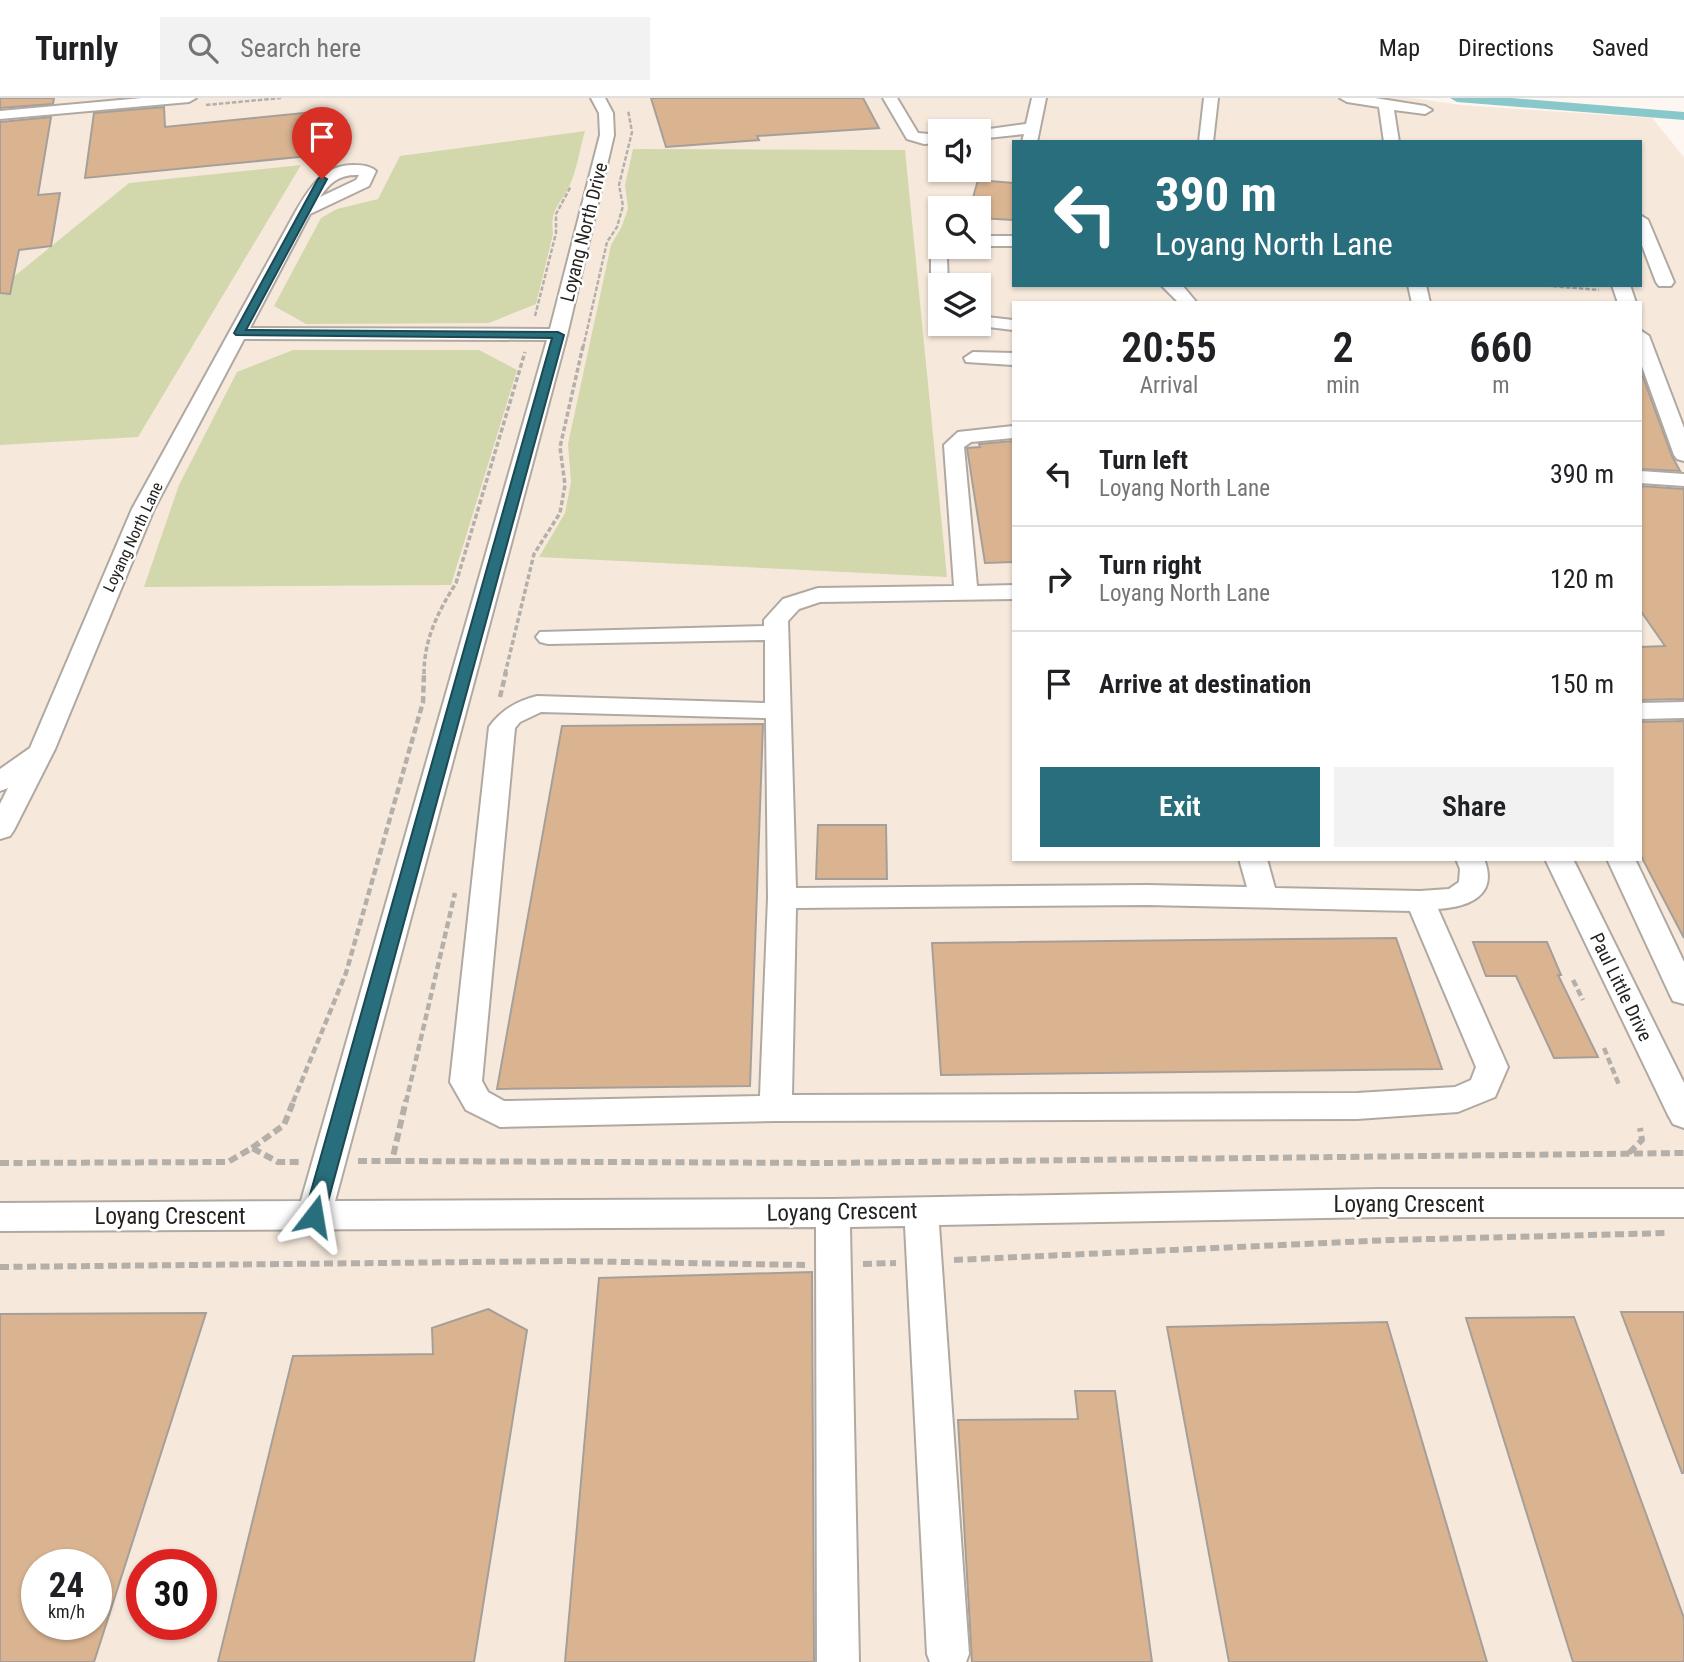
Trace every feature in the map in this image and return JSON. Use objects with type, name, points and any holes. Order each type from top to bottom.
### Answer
[{"type":"street","points":[[0,115],[189,98]]},
{"type":"street","name":"Loyang North Drive","points":[[314,1216],[558,335],[607,135],[606,113],[598,98]]},
{"type":"street","points":[[890,98],[912,136],[928,140]]},
{"type":"street","points":[[991,135],[1031,135],[1039,98]]},
{"type":"street","points":[[1206,140],[1211,98]]},
{"type":"street","points":[[1347,98],[1425,110]]},
{"type":"street","points":[[1386,104],[1392,140]]},
{"type":"street","name":"Loyang North Lane","points":[[0,830],[42,749],[143,509],[304,211]]},
{"type":"street","points":[[1642,225],[1665,282]]},
{"type":"street","points":[[991,241],[1012,241]]},
{"type":"street","points":[[1173,287],[1182,293],[1187,301]]},
{"type":"street","points":[[991,322],[1012,325]]},
{"type":"street","points":[[239,333],[558,335]]},
{"type":"street","points":[[1642,341],[1684,455]]},
{"type":"street","points":[[973,358],[1012,359]]},
{"type":"street","points":[[966,592],[954,445],[965,436],[1012,432]]},
{"type":"street","points":[[1642,477],[1684,480]]},
{"type":"street","points":[[776,1108],[782,898],[776,620],[782,611],[803,598],[818,595],[1012,592]]},
{"type":"street","points":[[548,637],[776,633]]},
{"type":"street","points":[[780,711],[537,704],[511,716],[502,727],[466,1082],[477,1101],[500,1114],[776,1108],[1357,1106],[1458,1099],[1484,1088],[1492,1067],[1420,901]]},
{"type":"street","points":[[1642,710],[1684,710]]},
{"type":"street","name":"Loyang North Lane","points":[[0,782],[42,749]]},
{"type":"street","points":[[1253,861],[1264,898]]},
{"type":"street","points":[[782,898],[1147,895],[1420,901],[1456,898],[1472,886],[1474,869],[1471,861]]},
{"type":"street","name":"Paul Little Drive","points":[[1560,861],[1684,1115]]},
{"type":"street","points":[[1622,861],[1684,993]]},
{"type":"street","name":"Loyang Crescent","points":[[0,1217],[833,1213],[1379,1203],[1684,1203]]},
{"type":"street","points":[[921,1211],[948,1654]]},
{"type":"street","points":[[833,1213],[838,1662]]},
{"type":"path","points":[[253,1148],[284,1125],[346,973],[423,702],[425,658],[435,617],[456,583],[530,335],[556,233],[553,222],[558,203],[571,187],[574,176]]},
{"type":"path","points":[[1573,981],[1583,1000]]},
{"type":"path","points":[[1604,1048],[1619,1084]]},
{"type":"path","points":[[1629,1154],[1642,1140],[1640,1128]]},
{"type":"path","points":[[392,1161],[825,1163],[1684,1153]]},
{"type":"path","points":[[0,1267],[554,1261],[832,1265],[1391,1240],[1684,1233]]},
{"type":"shaded area","points":[[0,98],[1411,98],[1461,105],[1652,118],[1684,157],[1684,1662],[0,1662]]},
{"type":"green space","points":[[585,131],[572,180],[554,213],[553,234],[536,304],[489,323],[306,324],[274,306],[321,218],[337,209],[378,199],[400,156]]},
{"type":"green space","points":[[633,149],[905,150],[947,577],[539,557],[565,513],[571,482],[568,444],[611,245],[628,209],[625,185]]},
{"type":"green space","points":[[301,165],[138,437],[0,445],[0,288],[129,183]]},
{"type":"green space","points":[[293,350],[479,350],[517,370],[451,585],[144,587],[179,485],[237,372]]},
{"type":"building","points":[[0,98],[54,98],[53,104],[0,108]]},
{"type":"building","points":[[651,98],[863,98],[879,128],[757,136],[759,140],[666,147]]},
{"type":"building","points":[[164,107],[165,127],[323,111],[329,154],[85,178],[94,113]]},
{"type":"building","points":[[51,117],[38,195],[60,193],[51,246],[19,250],[10,294],[0,293],[0,122]]},
{"type":"building","points":[[977,182],[1012,183],[1012,220],[991,219],[991,196],[973,196]]},
{"type":"building","points":[[1642,374],[1672,456],[1680,471],[1642,469]]},
{"type":"building","points":[[1012,441],[1012,562],[985,563],[967,448],[980,447],[979,444]]},
{"type":"building","points":[[1642,486],[1684,489],[1684,699],[1642,700],[1642,647],[1665,646],[1642,613]]},
{"type":"building","points":[[1684,721],[1684,938],[1642,858],[1642,722]]},
{"type":"building","points":[[763,724],[750,1086],[497,1089],[562,726]]},
{"type":"building","points":[[818,825],[886,825],[887,879],[816,879]]},
{"type":"building","points":[[1396,938],[1442,1069],[941,1075],[932,943]]},
{"type":"building","points":[[1473,942],[1547,942],[1561,975],[1558,975],[1598,1057],[1554,1058],[1516,976],[1486,976]]},
{"type":"building","points":[[812,1272],[814,1662],[565,1662],[599,1278]]},
{"type":"building","points":[[488,1309],[527,1330],[474,1662],[218,1662],[293,1356],[433,1354],[432,1328]]},
{"type":"building","points":[[1621,1312],[1684,1312],[1684,1473],[1682,1473]]},
{"type":"building","points":[[206,1313],[130,1549],[126,1549],[126,1562],[112,1606],[112,1549],[21,1549],[21,1640],[101,1640],[94,1662],[0,1662],[0,1314]]},
{"type":"building","points":[[1574,1317],[1684,1618],[1684,1662],[1573,1662],[1466,1318]]},
{"type":"building","points":[[1387,1322],[1487,1662],[1229,1662],[1167,1327]]},
{"type":"building","points":[[1075,1391],[1115,1391],[1152,1662],[972,1662],[958,1420],[1078,1419]]},
{"type":"waterway","points":[[1457,98],[1684,116]]},
{"type":"route","points":[[314,1216],[558,335],[239,333],[322,179]]}]
